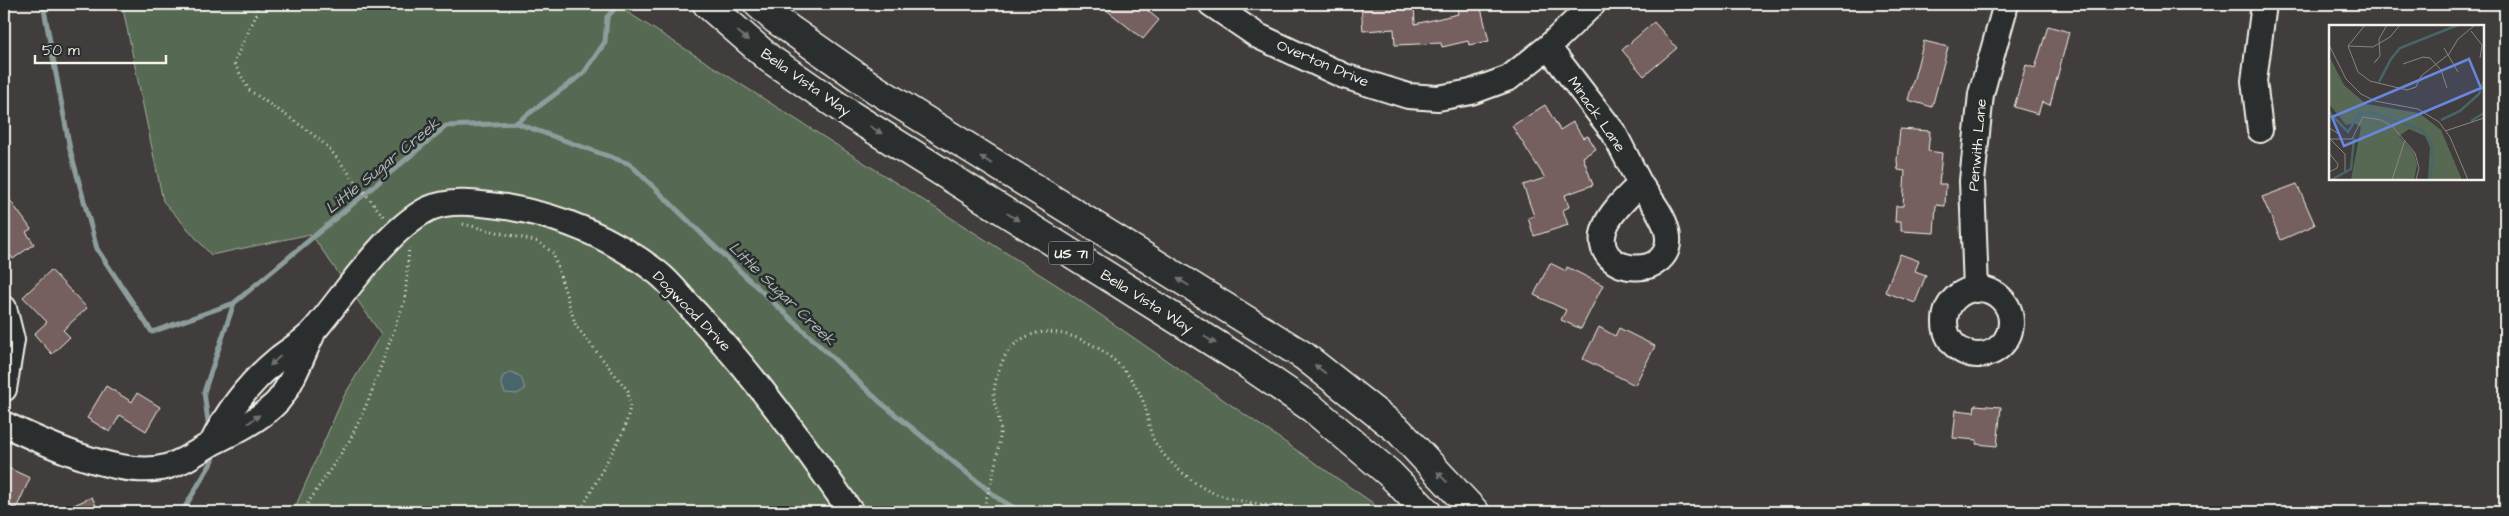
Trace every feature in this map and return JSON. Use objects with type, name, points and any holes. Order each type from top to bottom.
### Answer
[{"type":"main road","name":"Bella Vista Way","points":[[707,4],[770,59],[851,115],[1238,358],[1313,409],[1390,474],[1427,512]]},
{"type":"main road","name":"US 71","points":[[758,4],[775,19],[874,89],[1304,356],[1399,431],[1475,512]]},
{"type":"street","name":"Overton Drive","points":[[1211,4],[1267,40],[1344,76],[1408,96],[1438,98],[1471,92],[1509,78],[1548,47],[1593,4]]},
{"type":"street","name":"Penwith Lane","points":[[1976,290],[1972,181],[1981,94],[2006,4]]},
{"type":"street","points":[[2260,130],[2254,81],[2264,4]]},
{"type":"street","name":"Minack Lane","points":[[1548,47],[1614,133],[1640,184]]},
{"type":"street","name":"Dogwood Drive","points":[[4,424],[82,457],[113,465],[164,468],[187,460],[212,443],[226,415],[253,383],[278,358],[314,331],[397,230],[429,208],[456,203],[471,203],[538,212],[593,232],[658,273],[737,357],[851,512]]},
{"type":"street","points":[[4,308],[12,340],[4,389]]},
{"type":"path","points":[[257,4],[257,13],[234,63],[249,90],[306,129],[339,160],[378,211]]},
{"type":"path","points":[[462,224],[539,242],[553,253],[576,326],[628,391],[630,407],[625,428],[580,512]]},
{"type":"path","points":[[302,512],[350,440],[369,399],[405,300],[409,264],[408,240],[397,230]]},
{"type":"path","points":[[983,512],[1000,438],[1001,422],[994,404],[996,379],[1004,357],[1018,340],[1040,332],[1064,333],[1085,340],[1111,356],[1129,378],[1143,401],[1156,444],[1170,462],[1198,484],[1218,495],[1298,512]]},
{"type":"green space","points":[[122,4],[620,4],[624,10],[1063,289],[1373,503],[1380,512],[293,512],[344,396],[381,334],[311,234],[211,255],[163,201]]},
{"type":"water","points":[[512,372],[521,377],[525,389],[517,394],[505,393],[501,383],[503,376]]},
{"type":"building","points":[[1099,4],[1154,4],[1148,11],[1159,20],[1143,39]]},
{"type":"building","points":[[1361,4],[1414,4],[1415,24],[1458,14],[1456,4],[1480,4],[1489,41],[1469,45],[1468,41],[1442,47],[1441,43],[1395,45],[1394,29],[1363,31]]},
{"type":"building","points":[[1654,22],[1677,48],[1644,76],[1622,50]]},
{"type":"building","points":[[2048,26],[2069,32],[2050,105],[2042,102],[2038,114],[2014,107],[2026,65],[2035,68]]},
{"type":"building","points":[[1924,41],[1948,47],[1932,107],[1908,100]]},
{"type":"building","points":[[1545,105],[1560,130],[1573,122],[1583,138],[1588,136],[1596,149],[1583,157],[1593,185],[1565,195],[1569,207],[1563,210],[1568,225],[1534,236],[1528,218],[1534,216],[1523,185],[1545,178],[1512,126]]},
{"type":"building","points":[[1900,129],[1930,131],[1928,151],[1942,153],[1939,184],[1946,184],[1945,206],[1936,205],[1934,233],[1901,231],[1901,222],[1895,222],[1896,206],[1903,206],[1905,171],[1898,170]]},
{"type":"building","points":[[2297,184],[2315,225],[2281,240],[2262,197]]},
{"type":"building","points":[[4,192],[31,229],[26,232],[34,244],[13,259],[4,246]]},
{"type":"building","points":[[1900,254],[1919,261],[1915,271],[1926,275],[1915,303],[1885,292]]},
{"type":"building","points":[[1550,263],[1566,271],[1567,267],[1603,285],[1581,329],[1561,320],[1566,310],[1534,295]]},
{"type":"building","points":[[51,270],[87,308],[63,330],[70,337],[52,354],[34,334],[47,322],[23,297]]},
{"type":"building","points":[[1599,327],[1615,336],[1619,328],[1655,346],[1635,385],[1583,359]]},
{"type":"building","points":[[106,386],[132,402],[137,393],[160,407],[146,431],[120,415],[110,432],[87,418]]},
{"type":"building","points":[[1975,405],[2001,407],[1997,446],[1976,444],[1977,440],[1953,438],[1956,410],[1974,412]]},
{"type":"building","points":[[4,466],[30,478],[16,509],[4,503]]},
{"type":"building","points":[[92,497],[99,512],[58,512]]},
{"type":"waterway","name":"Little Sugar Creek","points":[[43,4],[70,149],[97,249],[152,332],[234,303],[446,126],[516,123],[630,164],[742,273],[880,402],[999,499],[1021,512]]},
{"type":"waterway","points":[[516,123],[584,73],[605,42],[607,17],[619,4]]},
{"type":"waterway","points":[[209,429],[204,392],[234,303]]},
{"type":"waterway","points":[[182,512],[213,460]]}]
